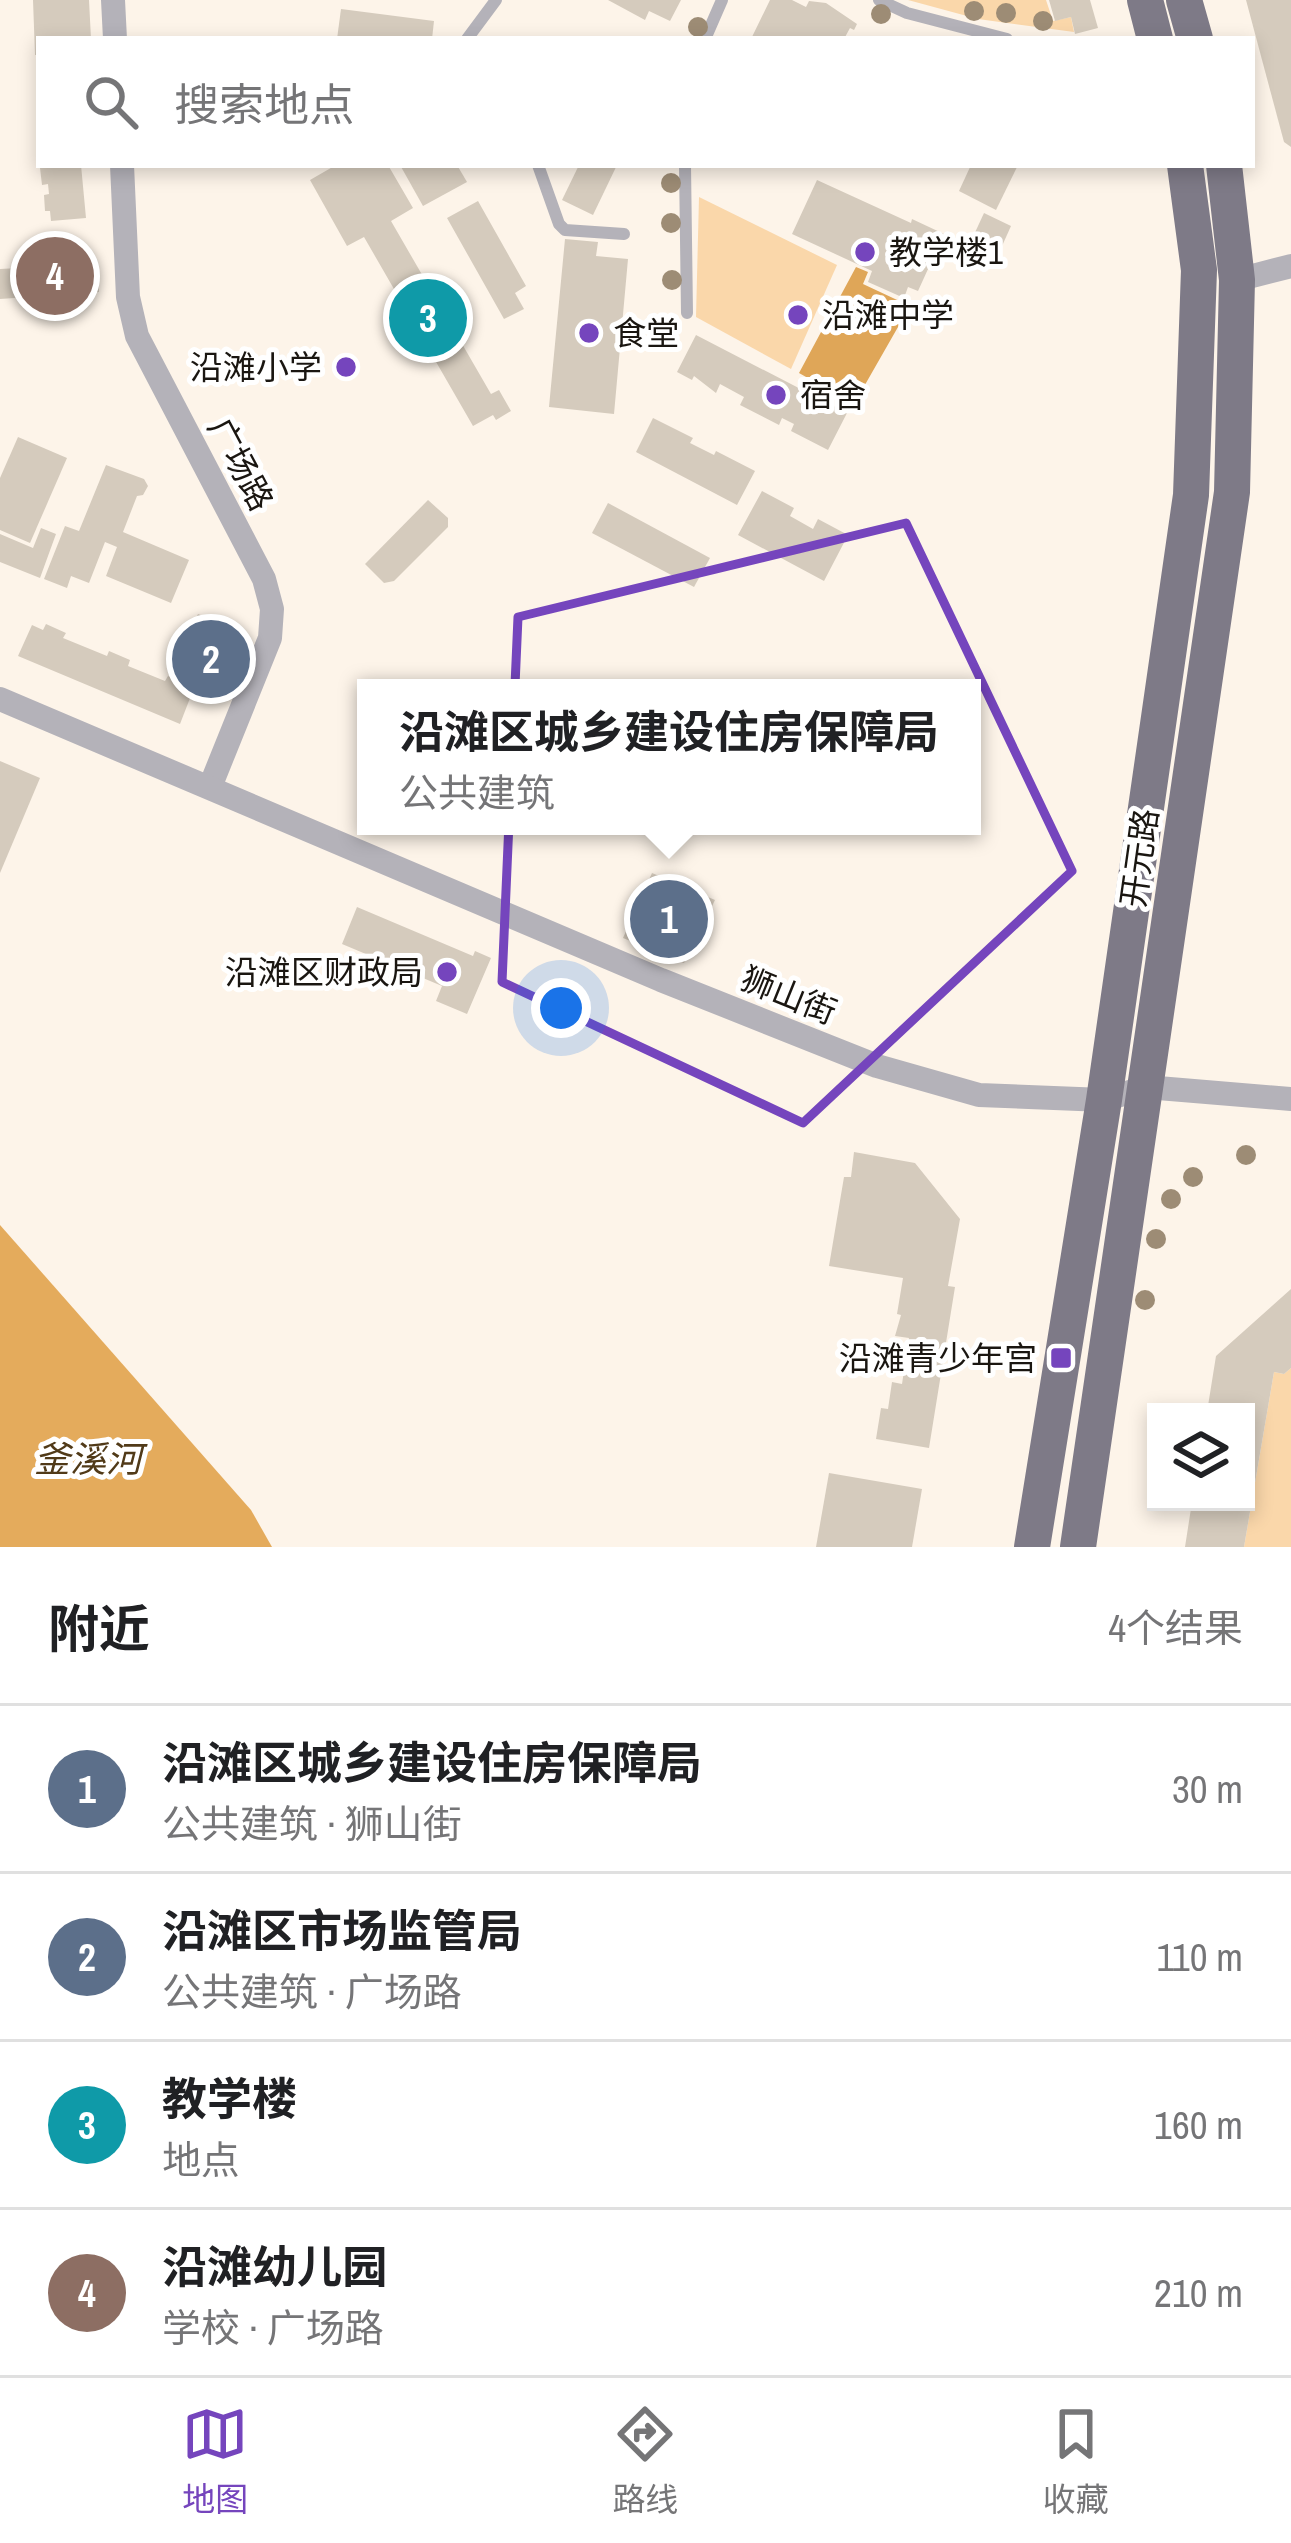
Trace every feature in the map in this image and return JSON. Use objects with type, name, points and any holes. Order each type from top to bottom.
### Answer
[{"type":"main road","points":[[1145,0],[1154,36]]},
{"type":"main road","points":[[1184,0],[1194,36]]},
{"type":"main road","name":"开元路","points":[[1032,1547],[1104,1100],[1191,495],[1199,270],[1185,168]]},
{"type":"main road","name":"开元路","points":[[1078,1547],[1232,492],[1237,280],[1225,168]]},
{"type":"street","points":[[113,0],[115,36]]},
{"type":"street","name":"广场路","points":[[122,168],[128,297],[137,336],[264,579],[272,609],[270,638],[210,787]]},
{"type":"street","points":[[1237,280],[1291,266]]},
{"type":"street","name":"狮山街","points":[[0,699],[662,980],[877,1066],[979,1095],[1104,1100],[1146,1087]]},
{"type":"street","points":[[1146,1087],[1291,1100]]},
{"type":"lane","points":[[468,36],[496,0]]},
{"type":"lane","points":[[706,36],[722,0]]},
{"type":"lane","points":[[878,0],[907,13],[995,36]]},
{"type":"lane","points":[[539,168],[565,230],[624,233]]},
{"type":"lane","points":[[685,168],[687,313]]},
{"type":"highlighted area","points":[[906,523],[1072,871],[803,1123],[502,982],[518,617]]},
{"type":"shaded area","points":[[908,0],[1046,0],[1053,21],[1071,17],[1074,32],[978,19]]},
{"type":"shaded area","points":[[699,197],[837,265],[791,369],[696,317]]},
{"type":"shaded area","points":[[856,267],[868,272],[863,284],[910,306],[854,404],[799,373]]},
{"type":"shaded area","points":[[1291,1368],[1291,1547],[1244,1547],[1250,1511],[1255,1511],[1255,1483],[1274,1372],[1284,1374]]},
{"type":"water","name":"釜溪河","points":[[0,1225],[251,1510],[272,1547],[0,1547]]},
{"type":"building","points":[[33,0],[89,0],[91,36],[36,36],[35,55]]},
{"type":"building","points":[[608,0],[681,0],[670,21],[649,11],[645,20]]},
{"type":"building","points":[[770,0],[792,0],[806,7],[809,1],[826,3],[857,24],[846,36],[752,36]]},
{"type":"building","points":[[1049,0],[1090,0],[1098,28],[1075,34],[1071,17],[1055,21]]},
{"type":"building","points":[[1246,0],[1291,0],[1291,147],[1284,142]]},
{"type":"building","points":[[341,9],[434,21],[432,36],[337,36]]},
{"type":"building","points":[[40,168],[81,168],[86,218],[51,221],[50,211],[45,211],[48,184],[42,185]]},
{"type":"building","points":[[331,168],[390,168],[413,208],[391,221],[491,394],[499,390],[511,411],[473,426],[364,237],[347,246],[310,180]]},
{"type":"building","points":[[402,168],[459,168],[467,182],[423,206]]},
{"type":"building","points":[[578,168],[616,168],[593,215],[562,200]]},
{"type":"building","points":[[970,168],[1017,168],[996,210],[959,191]]},
{"type":"building","name":"教学楼1","points":[[817,180],[944,234],[918,291],[908,287],[904,298],[868,282],[872,271],[792,234]]},
{"type":"building","points":[[478,201],[526,286],[515,293],[524,309],[504,319],[447,218]]},
{"type":"building","points":[[984,213],[1011,226],[993,266],[966,252]]},
{"type":"building","name":"食堂","points":[[565,239],[598,242],[596,256],[628,259],[614,414],[549,407]]},
{"type":"building","points":[[97,264],[99,292],[0,299],[0,269]]},
{"type":"building","name":"宿舍","points":[[696,335],[847,413],[828,450],[791,431],[794,424],[782,418],[779,425],[740,405],[744,397],[720,384],[716,393],[694,376],[692,380],[677,372]]},
{"type":"building","name":"宿舍","points":[[653,418],[693,438],[690,443],[755,471],[737,505],[636,452]]},
{"type":"building","points":[[18,437],[67,458],[30,543],[0,530],[0,478]]},
{"type":"building","points":[[106,465],[144,479],[148,486],[137,496],[123,532],[189,560],[171,603],[106,576],[117,547],[105,542],[89,583],[71,576],[67,588],[44,579],[65,526],[79,531]]},
{"type":"building","name":"宿舍","points":[[762,491],[794,508],[790,516],[813,529],[818,519],[848,535],[824,581],[738,535]]},
{"type":"building","points":[[428,500],[448,518],[448,527],[394,581],[384,583],[365,564]]},
{"type":"building","points":[[608,503],[710,558],[694,587],[592,533]]},
{"type":"building","points":[[41,528],[56,534],[40,578],[0,562],[0,534],[33,548]]},
{"type":"building","points":[[198,614],[245,633],[217,702],[192,693],[180,724],[18,656],[32,625],[43,630],[46,624],[66,633],[63,638],[130,660],[128,666],[165,681],[168,676],[179,680],[176,686],[184,689],[190,676],[184,674],[190,660],[185,658]]},
{"type":"building","points":[[0,761],[40,778],[0,873]]},
{"type":"building","points":[[652,873],[715,900],[684,963],[623,938]]},
{"type":"building","name":"沿滩区财政局","points":[[357,907],[473,956],[475,951],[491,958],[467,1014],[436,1001],[442,986],[342,944]]},
{"type":"building","points":[[854,1152],[915,1163],[960,1219],[948,1286],[955,1287],[929,1448],[876,1439],[892,1382],[902,1384],[909,1338],[895,1336],[903,1278],[829,1266],[844,1177],[851,1177]]},
{"type":"building","points":[[1291,1289],[1291,1368],[1284,1374],[1274,1372],[1255,1483],[1255,1403],[1208,1403],[1216,1356]]},
{"type":"building","points":[[829,1473],[922,1489],[912,1547],[816,1547]]},
{"type":"building","points":[[1191,1511],[1250,1511],[1244,1547],[1185,1547]]},
{"type":"place","name":"教学楼1","points":[[865,252]]},
{"type":"place","name":"沿滩幼儿园","points":[[55,276]]},
{"type":"place","name":"沿滩中学","points":[[798,315]]},
{"type":"place","name":"教学楼","points":[[428,318]]},
{"type":"place","name":"食堂","points":[[589,333]]},
{"type":"place","name":"沿滩小学","points":[[346,367]]},
{"type":"place","name":"宿舍","points":[[776,395]]},
{"type":"place","name":"沿滩区市场监管局","points":[[211,659]]},
{"type":"place","name":"沿滩区城乡建设住房保障局","points":[[669,919]]},
{"type":"place","name":"沿滩区财政局","points":[[447,972]]},
{"type":"place","name":"沿滩青少年宫","points":[[1061,1358]]}]
